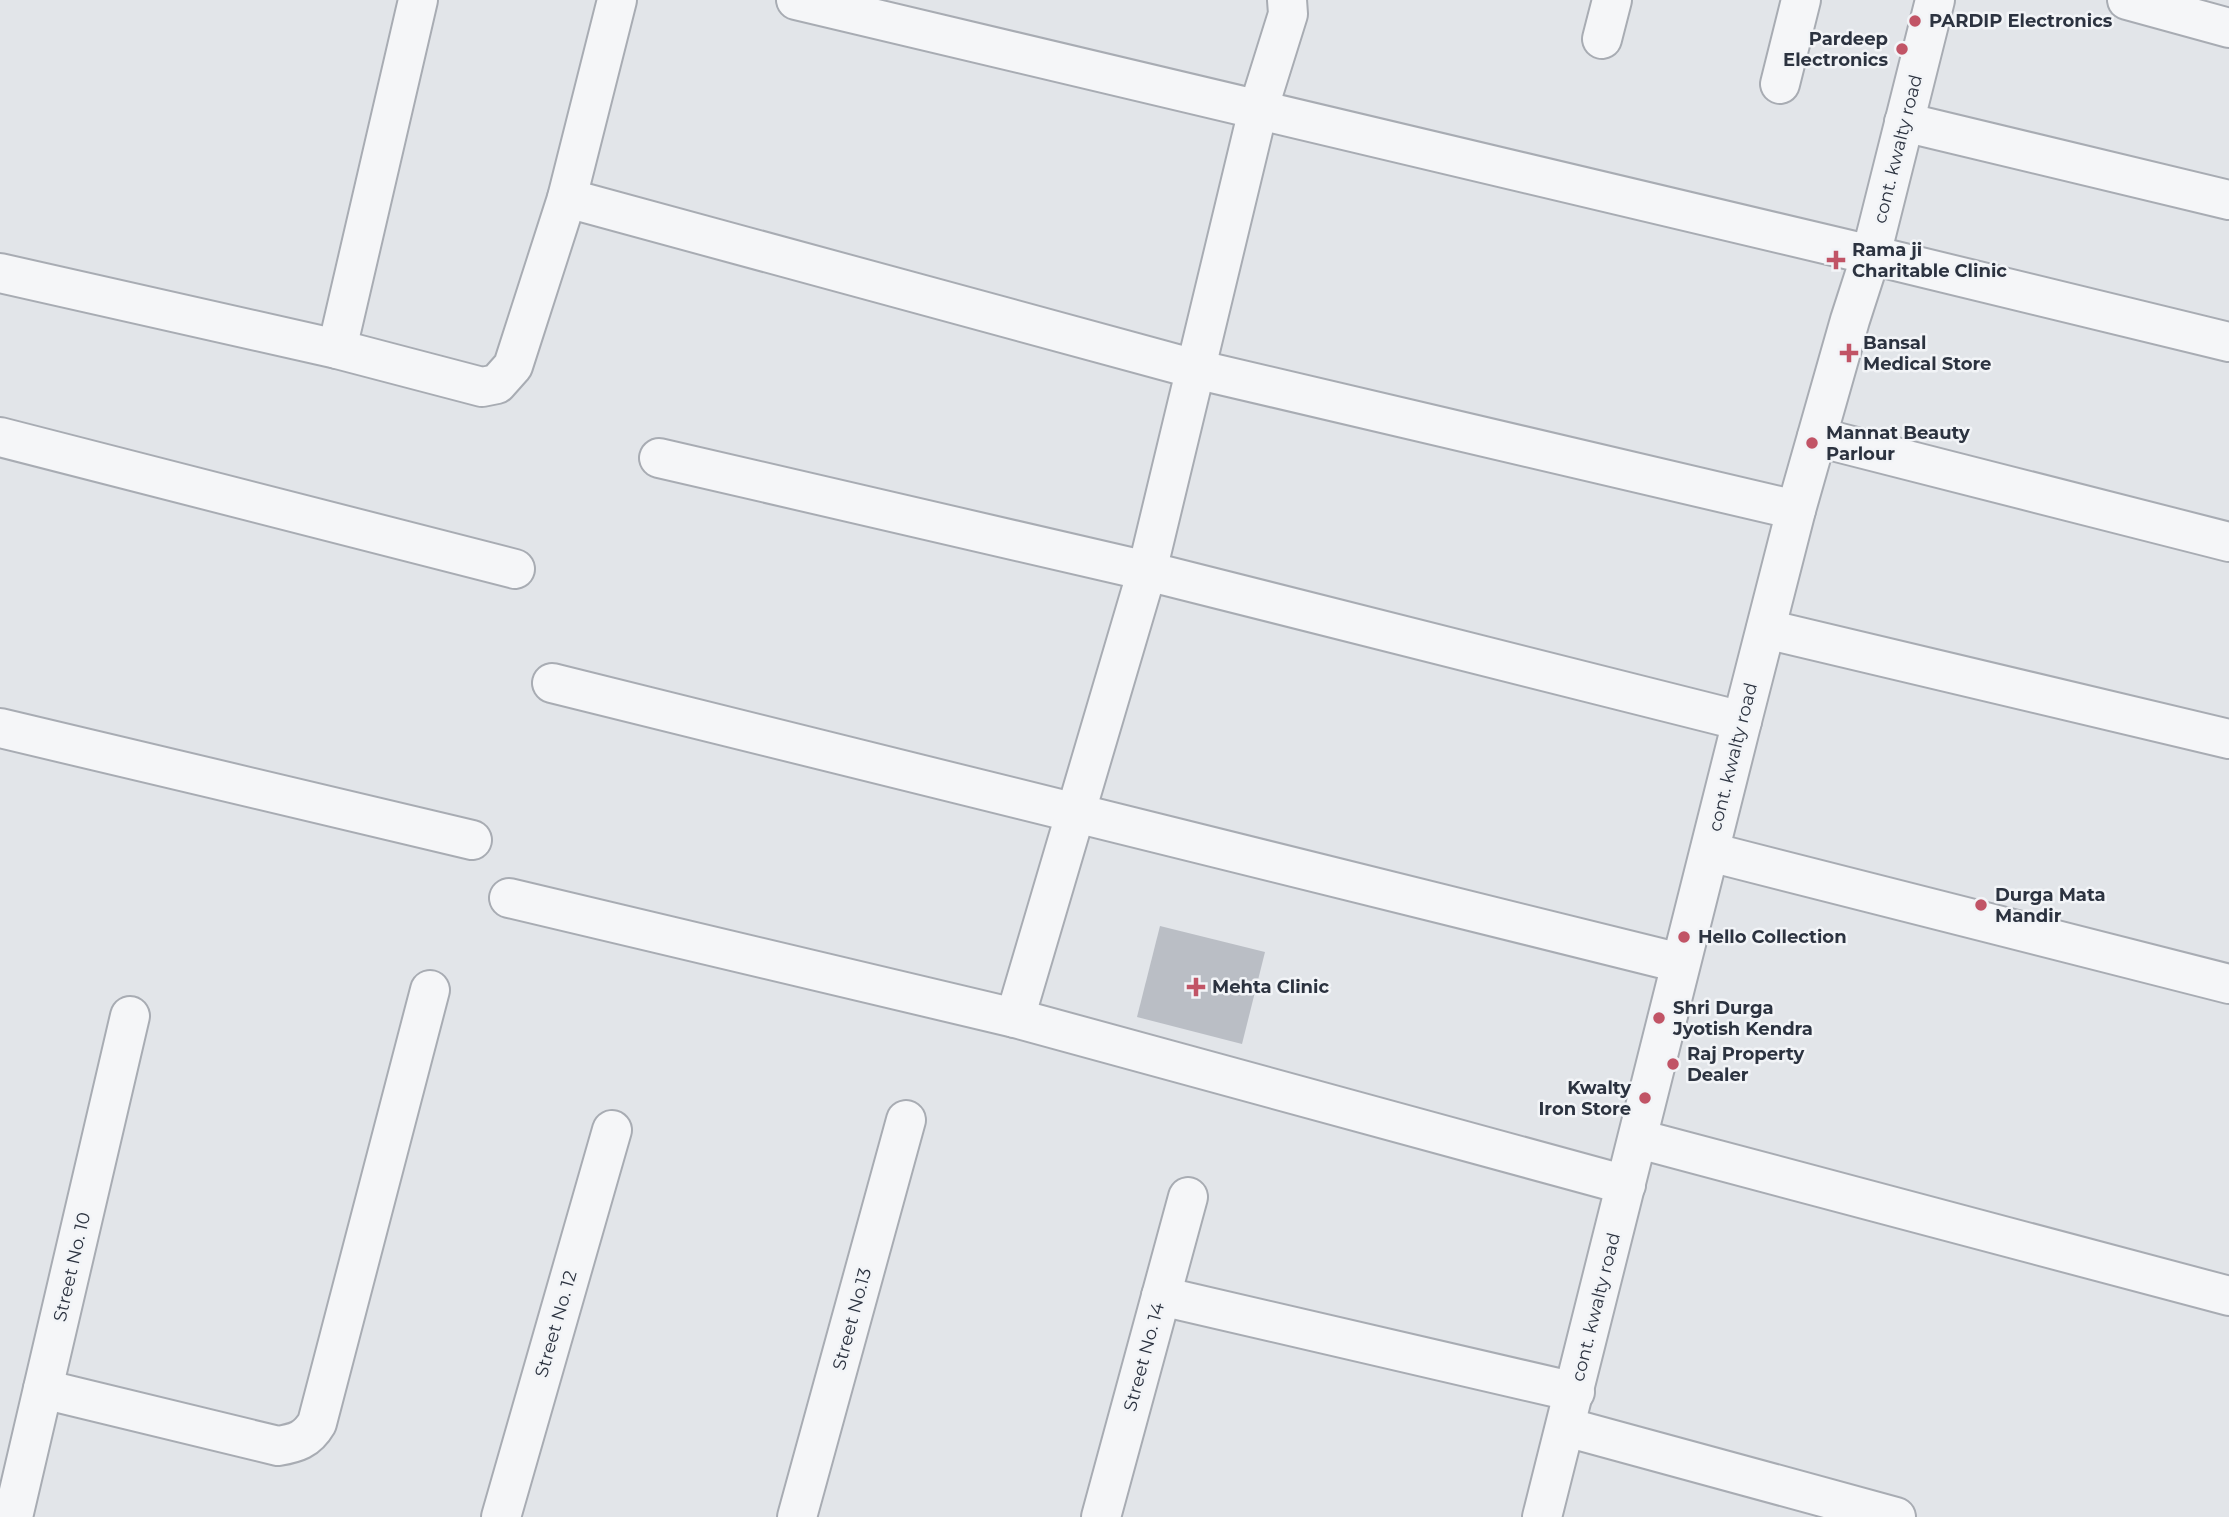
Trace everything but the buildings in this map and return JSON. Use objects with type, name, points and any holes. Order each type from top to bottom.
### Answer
[{"type":"street","points":[[337,349],[418,0]]},
{"type":"street","points":[[0,273],[337,349],[482,387],[497,384],[513,366],[567,198],[617,0]]},
{"type":"street","points":[[796,0],[1871,254],[2229,342]]},
{"type":"street","points":[[1015,1018],[1147,571],[1258,110],[1288,14],[1287,0]]},
{"type":"street","points":[[1602,39],[1612,0]]},
{"type":"street","points":[[1780,84],[1801,0]]},
{"type":"street","name":"cont. kwalty road","points":[[1542,1517],[1796,510],[1871,254],[1935,0]]},
{"type":"street","points":[[2127,0],[2229,29]]},
{"type":"street","points":[[1904,122],[2229,200]]},
{"type":"street","points":[[567,198],[1195,369],[1796,510]]},
{"type":"street","points":[[0,437],[514,569]]},
{"type":"street","points":[[1817,437],[2229,541]]},
{"type":"street","points":[[659,458],[1147,571],[1742,721]]},
{"type":"street","points":[[1766,629],[2229,739]]},
{"type":"street","points":[[552,683],[1680,963]]},
{"type":"street","points":[[0,728],[472,840]]},
{"type":"street","points":[[1710,852],[2229,984]]},
{"type":"street","points":[[509,898],[1015,1018],[1626,1185]]},
{"type":"street","points":[[43,1389],[278,1446],[304,1440],[312,1432],[430,990]]},
{"type":"street","name":"Street No. 10","points":[[13,1517],[130,1016]]},
{"type":"street","name":"Street No.13","points":[[797,1517],[906,1121]]},
{"type":"street","name":"Street No. 12","points":[[501,1517],[612,1130]]},
{"type":"street","points":[[1639,1139],[2229,1296]]},
{"type":"street","name":"Street No. 14","points":[[1101,1517],[1188,1197]]},
{"type":"street","points":[[1161,1296],[1571,1409],[1896,1517]]},
{"type":"place","name":"PARDIP Electronics","points":[[1915,21]]},
{"type":"place","name":"Pardeep Electronics","points":[[1902,49]]},
{"type":"place","name":"Rama ji Charitable Clinic","points":[[1836,260]]},
{"type":"place","name":"Bansal Medical Store","points":[[1849,353]]},
{"type":"place","name":"Mannat Beauty Parlour","points":[[1812,443]]},
{"type":"place","name":"Durga Mata Mandir","points":[[1981,905]]},
{"type":"place","name":"Hello Collection","points":[[1684,937]]},
{"type":"place","name":"Mehta Clinic","points":[[1196,987]]},
{"type":"place","name":"Shri Durga Jyotish Kendra","points":[[1659,1018]]},
{"type":"place","name":"Raj Property Dealer","points":[[1673,1064]]},
{"type":"place","name":"Kwalty Iron Store","points":[[1645,1098]]}]
